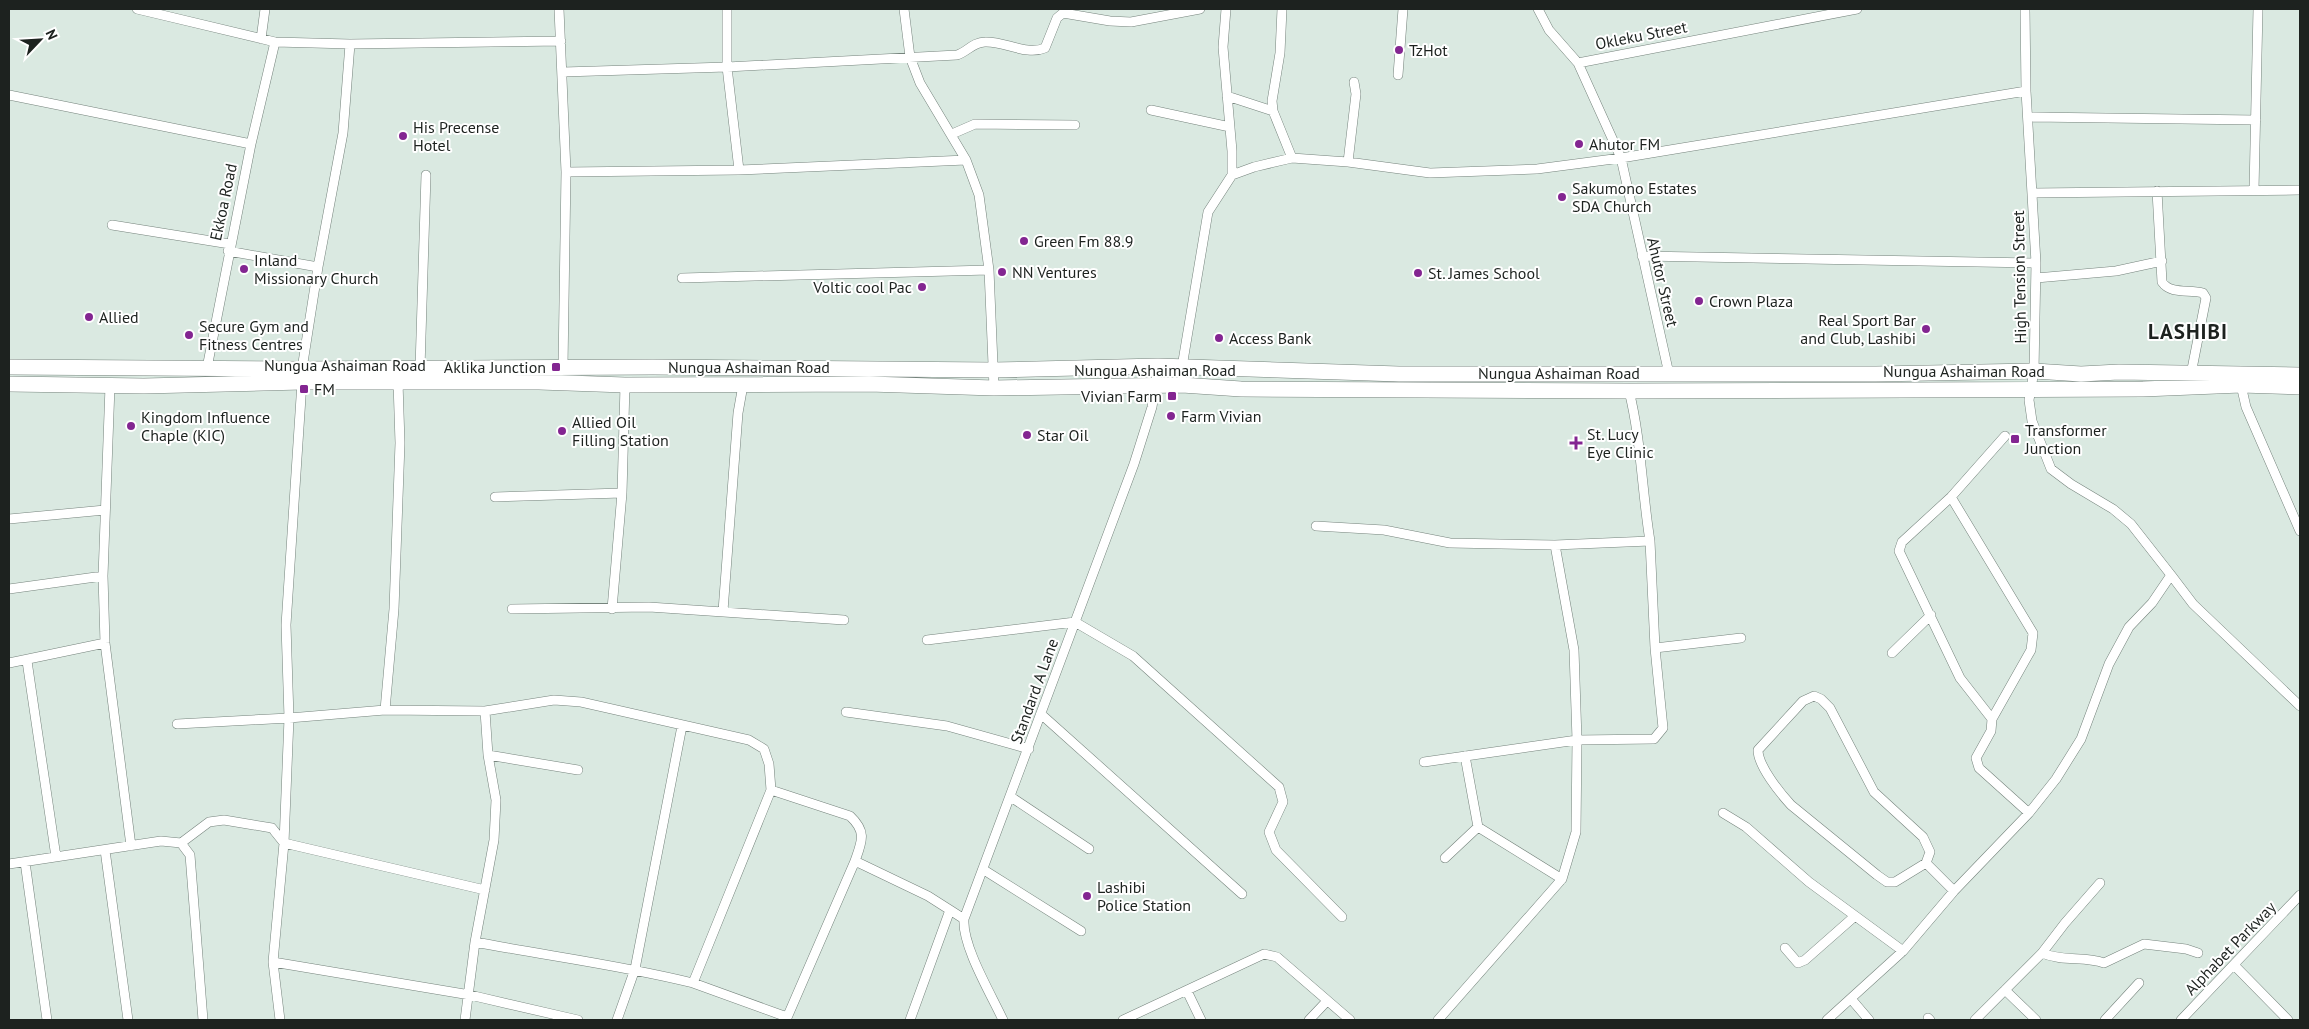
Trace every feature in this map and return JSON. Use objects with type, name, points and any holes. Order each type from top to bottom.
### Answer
[{"type":"main road","name":"Nungua Ashaiman Road","points":[[9,384],[110,386],[420,368],[563,367],[994,370],[1158,366],[1324,373],[1876,374],[2034,371],[2081,374],[2119,372],[2300,375]]},
{"type":"main road","name":"Nungua Ashaiman Road","points":[[9,367],[207,368],[398,382],[539,382],[625,386],[869,384],[994,388],[1182,385],[1241,389],[1629,391],[2143,389],[2241,385],[2300,387]]},
{"type":"street","points":[[137,9],[275,42],[350,44],[561,41]]},
{"type":"street","points":[[261,39],[265,9]]},
{"type":"street","points":[[559,9],[566,172],[563,367]]},
{"type":"street","points":[[726,9],[727,68],[739,170]]},
{"type":"street","points":[[904,9],[910,57],[920,84],[966,160],[978,195],[989,270],[994,388]]},
{"type":"street","points":[[563,72],[727,68],[957,55],[973,45],[986,42],[1032,50],[1041,49],[1048,44],[1057,18],[1063,13],[1110,21],[1131,22],[1200,9]]},
{"type":"street","points":[[1182,385],[1182,367],[1208,212],[1232,175],[1223,47],[1226,9]]},
{"type":"street","points":[[1282,9],[1280,53],[1272,102],[1273,111],[1292,158]]},
{"type":"street","points":[[1398,75],[1403,9]]},
{"type":"street","name":"Ahutor Street","points":[[1538,9],[1549,30],[1578,63],[1621,158],[1669,374]]},
{"type":"street","name":"Okleku Street","points":[[1578,63],[1857,9]]},
{"type":"street","name":"High Tension Street","points":[[2026,9],[2026,91],[2036,263],[2034,371],[2029,400],[2032,421],[2051,469],[2071,484],[2114,509],[2131,524],[2194,604],[2300,706]]},
{"type":"street","points":[[2254,190],[2258,9]]},
{"type":"street","name":"Ekkoa Road","points":[[207,368],[229,247],[275,42]]},
{"type":"street","points":[[280,1020],[274,962],[284,843],[288,718],[286,625],[302,375],[318,267],[343,133],[350,44]]},
{"type":"street","points":[[1348,162],[1356,94],[1354,82]]},
{"type":"street","points":[[1232,175],[1254,167],[1292,158],[1348,162],[1430,173],[1537,169],[1621,158],[2026,91]]},
{"type":"street","points":[[9,95],[251,144]]},
{"type":"street","points":[[1227,96],[1273,111]]},
{"type":"street","points":[[1151,110],[1230,127]]},
{"type":"street","points":[[2028,117],[2256,120]]},
{"type":"street","points":[[952,134],[975,124],[1075,125]]},
{"type":"street","points":[[566,172],[739,170],[966,160]]},
{"type":"street","points":[[420,368],[421,280],[426,175]]},
{"type":"street","points":[[2032,193],[2300,190]]},
{"type":"street","points":[[2157,191],[2162,282],[2165,287],[2171,290],[2203,292],[2206,298],[2191,374]]},
{"type":"street","points":[[112,225],[229,247],[318,267]]},
{"type":"street","points":[[1642,256],[2036,263]]},
{"type":"street","points":[[2036,278],[2116,272],[2162,261]]},
{"type":"street","points":[[682,278],[989,270]]},
{"type":"street","name":"Standard A Lane","points":[[964,919],[1029,750],[1134,464],[1157,385],[1158,366]]},
{"type":"street","points":[[385,710],[394,608],[400,443],[398,382]]},
{"type":"street","points":[[723,610],[738,413],[742,385]]},
{"type":"street","points":[[2241,385],[2246,407],[2300,531]]},
{"type":"street","points":[[110,386],[103,576],[105,643],[131,846]]},
{"type":"street","points":[[612,609],[622,493],[625,386]]},
{"type":"street","points":[[1424,762],[1577,740],[1654,739],[1664,728],[1655,648],[1650,541],[1644,504],[1636,416],[1629,391]]},
{"type":"street","points":[[1992,719],[1960,678],[1899,551],[1902,542],[1951,497],[2005,436]]},
{"type":"street","points":[[495,498],[622,493]]},
{"type":"street","points":[[1951,497],[2033,633],[2031,650],[1992,719],[1991,731],[1976,758],[1979,768],[2030,813]]},
{"type":"street","points":[[9,519],[105,510]]},
{"type":"street","points":[[1316,526],[1384,530],[1450,543],[1555,545],[1650,541]]},
{"type":"street","points":[[1438,1020],[1562,879],[1576,832],[1577,740],[1574,650],[1555,545]]},
{"type":"street","points":[[1827,1020],[1852,1000],[1903,951],[1954,891],[2030,813],[2056,779],[2081,739],[2109,664],[2129,627],[2152,603],[2171,575]]},
{"type":"street","points":[[9,588],[103,576]]},
{"type":"street","points":[[512,608],[612,609],[649,607],[723,610],[844,620]]},
{"type":"street","points":[[1892,653],[1931,615]]},
{"type":"street","points":[[927,640],[1075,622],[1134,656],[1280,787],[1284,802],[1269,832],[1270,839],[1276,850],[1342,917]]},
{"type":"street","points":[[1655,648],[1741,638]]},
{"type":"street","points":[[9,663],[27,661],[105,643]]},
{"type":"street","points":[[27,661],[56,857]]},
{"type":"street","points":[[1814,696],[1821,699],[1830,708],[1874,792],[1923,837],[1930,852],[1926,863],[1895,882],[1887,882],[1782,796],[1769,776],[1758,750],[1803,701],[1814,696]]},
{"type":"street","points":[[177,724],[385,710],[485,711],[554,700],[581,702],[749,740],[764,748],[769,764],[770,790],[693,983]]},
{"type":"street","points":[[465,1020],[470,995],[475,942],[494,840],[496,800],[488,755],[485,711]]},
{"type":"street","points":[[846,712],[947,726],[1029,750]]},
{"type":"street","points":[[1042,715],[1242,894]]},
{"type":"street","points":[[617,1020],[635,969],[682,726]]},
{"type":"street","points":[[488,755],[578,770]]},
{"type":"street","points":[[1465,756],[1478,827],[1562,879]]},
{"type":"street","points":[[475,942],[554,957],[635,969],[693,983],[787,1019],[855,861],[863,838],[860,825],[850,816],[770,790]]},
{"type":"street","points":[[1011,797],[1088,850]]},
{"type":"street","points":[[1723,813],[1746,827],[1809,882],[1903,951]]},
{"type":"street","points":[[181,843],[209,822],[224,820],[272,828],[284,843],[485,890]]},
{"type":"street","points":[[1445,858],[1478,827]]},
{"type":"street","points":[[9,864],[161,840],[181,843],[190,855],[203,1020]]},
{"type":"street","points":[[104,850],[128,1020]]},
{"type":"street","points":[[855,861],[928,896],[964,919],[963,931],[969,947],[1003,1020]]},
{"type":"street","points":[[25,862],[47,1020]]},
{"type":"street","points":[[1926,863],[1954,891]]},
{"type":"street","points":[[984,870],[1081,931]]},
{"type":"street","points":[[1975,1020],[2042,953],[2100,883]]},
{"type":"street","name":"Alphabet Parkway","points":[[2181,1020],[2300,896]]},
{"type":"street","points":[[910,1020],[950,910]]},
{"type":"street","points":[[1785,948],[1798,963],[1805,960],[1855,916]]},
{"type":"street","points":[[2042,953],[2052,957],[2071,960],[2092,959],[2104,963],[2144,944],[2186,949],[2198,953]]},
{"type":"street","points":[[1123,1020],[1264,954],[1270,954],[1350,1020]]},
{"type":"street","points":[[274,962],[470,995],[578,1020]]},
{"type":"street","points":[[2234,965],[2288,1020]]},
{"type":"street","points":[[2105,1020],[2139,983]]},
{"type":"street","points":[[2005,990],[2036,1020]]},
{"type":"street","points":[[1187,991],[1201,1020]]},
{"type":"street","points":[[1852,1000],[1869,1020]]},
{"type":"street","points":[[1308,1020],[1327,1001]]},
{"type":"place","name":"TzHot","points":[[1399,50]]},
{"type":"place","name":"His Precense Hotel","points":[[403,136]]},
{"type":"place","name":"Ahutor FM","points":[[1579,144]]},
{"type":"place","name":"Sakumono Estates SDA Church","points":[[1562,197]]},
{"type":"place","name":"Green Fm 88.9","points":[[1024,241]]},
{"type":"place","name":"Inland Missionary Church","points":[[244,269]]},
{"type":"place","name":"NN Ventures","points":[[1002,272]]},
{"type":"place","name":"St. James School","points":[[1418,273]]},
{"type":"place","name":"Voltic cool Pac","points":[[922,287]]},
{"type":"place","name":"Crown Plaza","points":[[1699,301]]},
{"type":"place","name":"Allied","points":[[89,317]]},
{"type":"place","name":"Real Sport Bar and Club, Lashibi","points":[[1926,329]]},
{"type":"place","name":"Secure Gym and Fitness Centres","points":[[189,335]]},
{"type":"place","name":"Access Bank","points":[[1219,338]]},
{"type":"place","name":"Aklika Junction","points":[[556,367]]},
{"type":"place","name":"FM","points":[[304,389]]},
{"type":"place","name":"Vivian Farm","points":[[1172,396]]},
{"type":"place","name":"Farm Vivian","points":[[1171,416]]},
{"type":"place","name":"Kingdom Influence Chaple (KIC)","points":[[131,426]]},
{"type":"place","name":"Allied Oil Filling Station","points":[[562,431]]},
{"type":"place","name":"Star Oil","points":[[1027,435]]},
{"type":"place","name":"Transformer Junction","points":[[2015,439]]},
{"type":"place","name":"St. Lucy Eye Clinic","points":[[1576,443]]},
{"type":"place","name":"Lashibi Police Station","points":[[1087,896]]},
{"type":"district","name":"LASHIBI","points":[[2188,332]]}]
